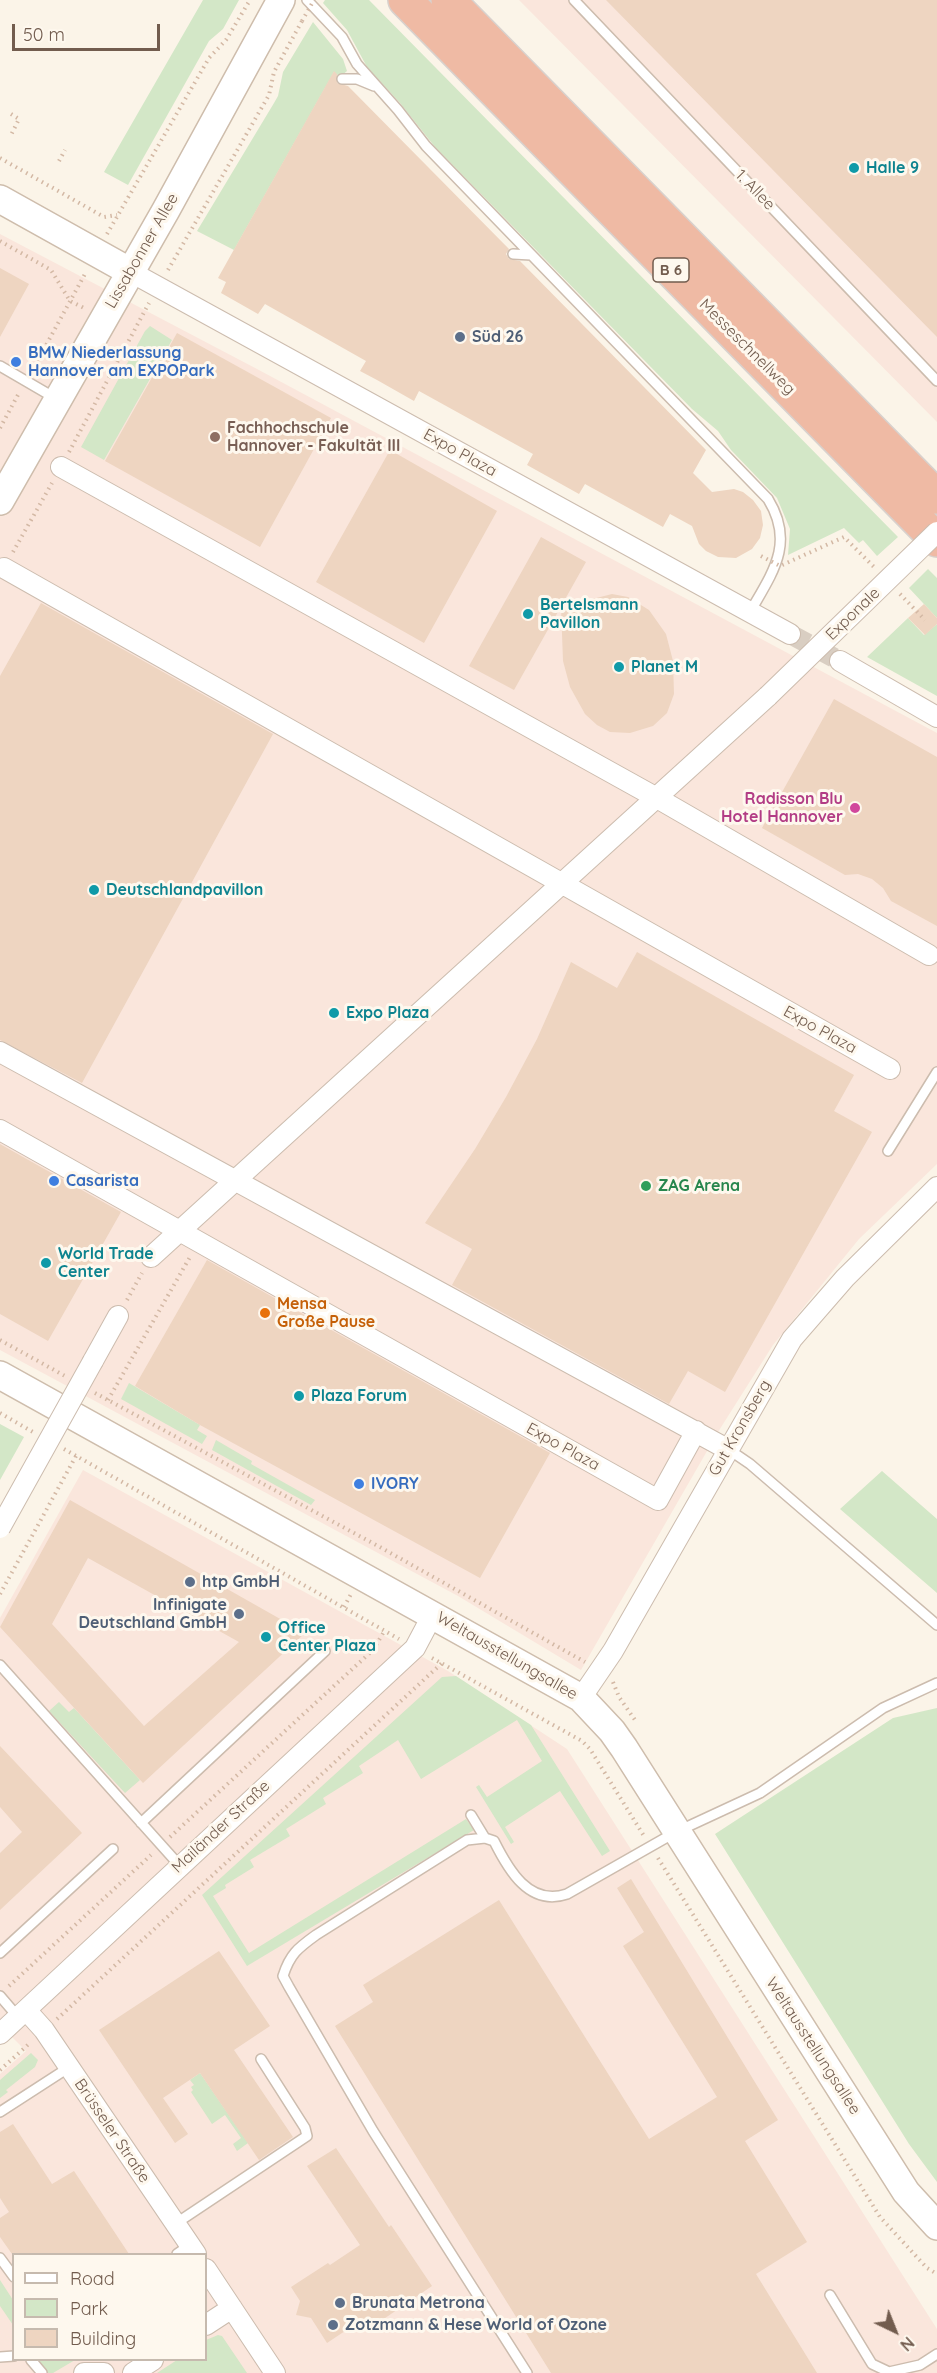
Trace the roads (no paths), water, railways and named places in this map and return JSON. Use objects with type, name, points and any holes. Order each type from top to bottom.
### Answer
[{"type":"highway","name":"Messeschnellweg","points":[[405,0],[937,540]]},
{"type":"highway","name":"Messeschnellweg","points":[[448,0],[937,497]]},
{"type":"main road","name":"Lissabonner Allee","points":[[0,501],[281,0]]},
{"type":"main road","points":[[0,199],[129,272]]},
{"type":"main road","name":"Weltausstellungsallee","points":[[0,1375],[581,1698],[612,1731],[906,2192],[937,2226]]},
{"type":"street","name":"Expo Plaza","points":[[129,272],[790,634]]},
{"type":"street","points":[[61,467],[657,798],[929,955]]},
{"type":"street","name":"Exponale","points":[[657,798],[768,696],[937,532]]},
{"type":"street","name":"Expo Plaza","points":[[2,567],[890,1069]]},
{"type":"street","points":[[840,661],[937,717]]},
{"type":"street","points":[[151,1257],[657,798]]},
{"type":"street","points":[[0,1052],[727,1449]]},
{"type":"street","name":"Expo Plaza","points":[[0,1130],[658,1500],[696,1431]]},
{"type":"street","name":"Gut Kronsberg","points":[[581,1698],[606,1677],[727,1449],[792,1339],[845,1278],[937,1186]]},
{"type":"street","points":[[0,1528],[118,1316]]},
{"type":"street","name":"Mailänder Straße","points":[[0,2034],[415,1648],[433,1614]]},
{"type":"street","name":"Brüsseler Straße","points":[[22,2013],[44,2030],[175,2224],[187,2252]]},
{"type":"street","points":[[207,2270],[275,2373]]},
{"type":"street","points":[[207,2324],[232,2308]]},
{"type":"street","points":[[133,2373],[151,2361]]},
{"type":"street","points":[[84,2373],[104,2373]]},
{"type":"lane","points":[[307,0],[342,37],[357,64],[426,146],[763,493],[776,512],[781,531],[779,557],[750,612]]},
{"type":"lane","name":"1. Allee","points":[[574,0],[937,381]]},
{"type":"lane","points":[[342,79],[357,79],[376,87]]},
{"type":"lane","points":[[513,254],[531,255]]},
{"type":"lane","points":[[0,366],[58,399]]},
{"type":"lane","points":[[888,1151],[937,1072]]},
{"type":"lane","points":[[727,1449],[750,1464],[937,1625]]},
{"type":"lane","points":[[141,1823],[325,1651]]},
{"type":"lane","points":[[0,1665],[180,1866]]},
{"type":"lane","points":[[527,2373],[373,2131],[283,1976],[288,1959],[299,1947],[316,1935],[467,1840],[485,1838],[494,1841],[508,1869],[517,1881],[529,1889],[551,1897],[567,1894],[676,1832],[760,1793],[884,1708],[937,1683]]},
{"type":"lane","points":[[471,1815],[485,1838]]},
{"type":"lane","points":[[0,1953],[113,1849]]},
{"type":"lane","points":[[0,1996],[22,2013]]},
{"type":"lane","points":[[175,2224],[307,2136],[305,2128],[261,2059]]},
{"type":"lane","points":[[0,2112],[68,2068]]},
{"type":"lane","points":[[0,2258],[12,2274]]},
{"type":"lane","points":[[830,2295],[872,2364],[890,2372],[920,2365],[937,2354]]},
{"type":"lane","points":[[32,2361],[42,2373]]},
{"type":"tunnel","points":[[790,634],[840,661]]},
{"type":"place","name":"Halle 9","points":[[854,168]]},
{"type":"place","name":"Süd 26","points":[[460,337]]},
{"type":"place","name":"BMW Niederlassung Hannover am EXPOPark","points":[[16,362]]},
{"type":"place","name":"Fachhochschule Hannover - Fakultät III","points":[[215,437]]},
{"type":"place","name":"Bertelsmann Pavillon","points":[[528,614]]},
{"type":"place","name":"Planet M","points":[[619,667]]},
{"type":"place","name":"Radisson Blu Hotel Hannover","points":[[855,808]]},
{"type":"place","name":"Deutschlandpavillon","points":[[94,890]]},
{"type":"place","name":"Expo Plaza","points":[[334,1013]]},
{"type":"place","name":"Casarista","points":[[54,1181]]},
{"type":"place","name":"ZAG Arena","points":[[646,1186]]},
{"type":"place","name":"World Trade Center","points":[[46,1263]]},
{"type":"place","name":"Mensa Große Pause","points":[[265,1313]]},
{"type":"place","name":"Plaza Forum","points":[[299,1396]]},
{"type":"place","name":"IVORY","points":[[359,1484]]},
{"type":"place","name":"htp GmbH","points":[[190,1582]]},
{"type":"place","name":"Infinigate Deutschland GmbH","points":[[239,1614]]},
{"type":"place","name":"Office Center Plaza","points":[[266,1637]]},
{"type":"place","name":"Brunata Metrona","points":[[340,2303]]},
{"type":"place","name":"Zotzmann & Hese World of Ozone","points":[[333,2325]]}]
